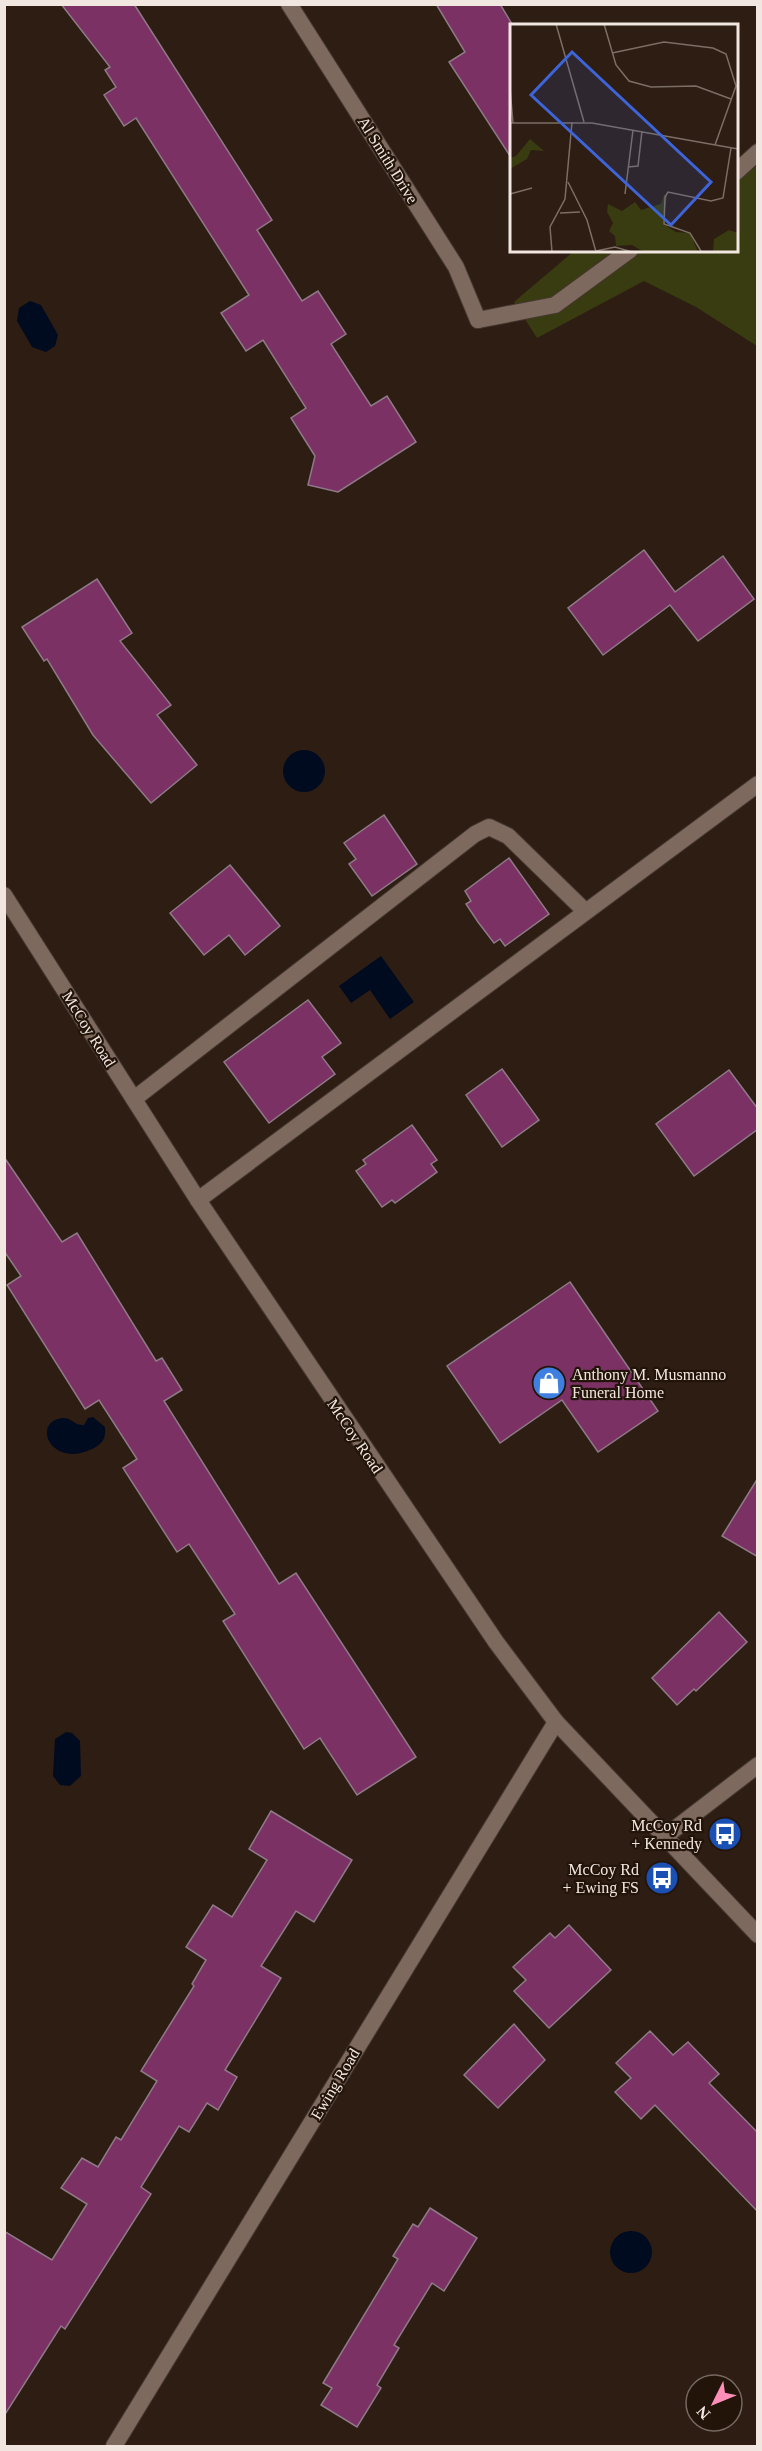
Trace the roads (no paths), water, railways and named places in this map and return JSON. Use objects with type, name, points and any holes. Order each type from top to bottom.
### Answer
[{"type":"street","name":"Al Smith Drive","points":[[289,4],[456,267],[478,320],[555,306],[627,252]]},
{"type":"street","points":[[738,170],[758,153]]},
{"type":"street","points":[[198,1200],[758,784]]},
{"type":"street","points":[[134,1099],[475,834],[489,828],[508,836],[585,911]]},
{"type":"street","name":"McCoy Road","points":[[4,896],[198,1200],[448,1575],[556,1722],[663,1838],[758,1935]]},
{"type":"street","name":"Ewing Road","points":[[114,2446],[556,1722]]},
{"type":"street","points":[[663,1838],[758,1765]]},
{"type":"water","points":[[30,301],[41,305],[58,335],[55,346],[46,352],[32,347],[17,321],[19,308]]},
{"type":"water","points":[[304,750],[312,751],[319,756],[324,763],[324,779],[319,786],[312,791],[304,792],[296,791],[289,786],[284,779],[283,771],[284,763],[289,756],[296,751]]},
{"type":"water","points":[[381,956],[414,1002],[390,1019],[370,990],[351,1003],[339,986]]},
{"type":"water","points":[[93,1417],[105,1427],[103,1440],[96,1447],[78,1454],[66,1453],[56,1449],[50,1442],[47,1435],[48,1427],[53,1421],[65,1418],[84,1425],[88,1418]]},
{"type":"water","points":[[66,1732],[72,1733],[80,1741],[81,1776],[70,1786],[60,1785],[53,1776],[55,1739]]},
{"type":"water","points":[[631,2231],[639,2232],[646,2237],[651,2244],[651,2260],[646,2267],[639,2272],[631,2273],[623,2272],[616,2267],[611,2260],[610,2252],[611,2244],[616,2237],[623,2232]]},
{"type":"place","name":"Anthony M. Musmanno Funeral Home","points":[[549,1383]]},
{"type":"place","name":"McCoy Rd + Kennedy","points":[[725,1834]]},
{"type":"place","name":"McCoy Rd + Ewing FS","points":[[662,1878]]}]
